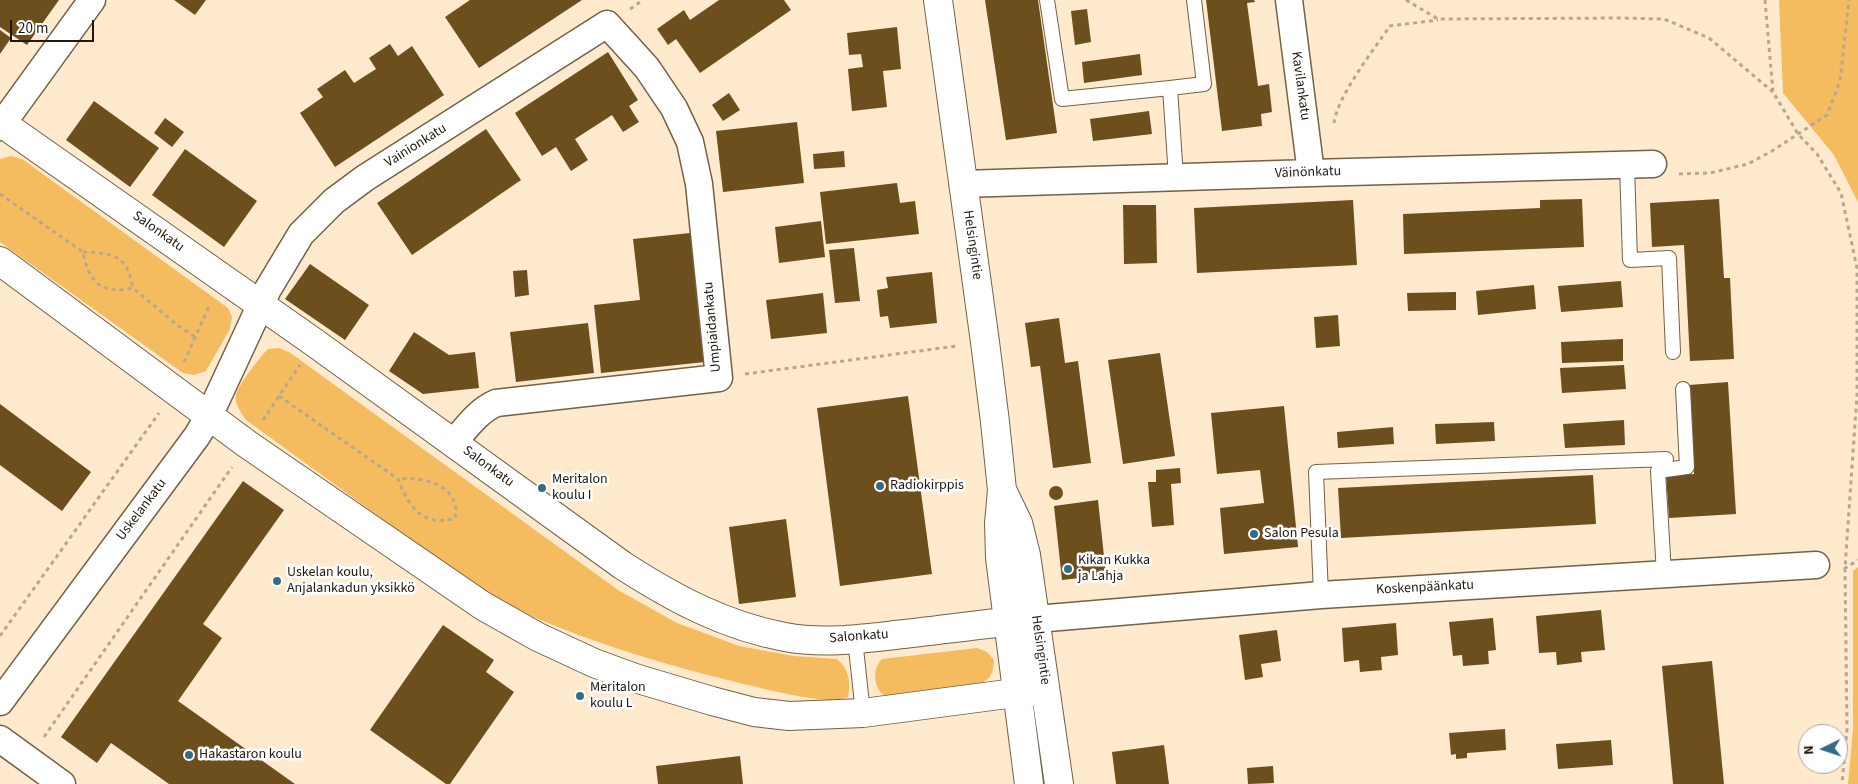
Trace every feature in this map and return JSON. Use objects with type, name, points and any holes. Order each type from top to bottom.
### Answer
[{"type":"main road","name":"Helsingintie","points":[[938,0],[985,342],[1002,490],[999,523],[1000,549],[1029,784]]},
{"type":"main road","name":"Salonkatu","points":[[1,124],[262,304],[622,565],[657,587],[693,606],[723,619],[786,637],[812,639],[855,639],[1036,620]]},
{"type":"main road","points":[[0,261],[247,444],[483,606],[538,637],[594,663],[635,678],[712,701],[754,712],[790,716],[863,714],[1045,689]]},
{"type":"main road","name":"Helsingintie","points":[[1002,490],[1018,523],[1026,555],[1059,784]]},
{"type":"street","points":[[1,124],[92,0]]},
{"type":"street","name":"Kavilankatu","points":[[1288,0],[1311,173]]},
{"type":"street","name":"Vainionkatu","points":[[262,304],[268,289],[301,234],[334,201],[365,178],[607,24]]},
{"type":"street","name":"Umpiaidankatu","points":[[454,442],[471,421],[485,408],[496,403],[719,378],[699,184],[690,142],[674,108],[652,76],[607,24]]},
{"type":"street","name":"Väinönkatu","points":[[963,184],[1653,164]]},
{"type":"street","name":"Uskelankatu","points":[[0,702],[197,436],[209,416],[262,304]]},
{"type":"street","name":"Koskenpäänkatu","points":[[1036,620],[1321,595],[1816,565]]},
{"type":"street","points":[[0,739],[62,784]]},
{"type":"lane","points":[[1047,0],[1062,99],[1204,84],[1194,0]]},
{"type":"lane","points":[[1170,88],[1176,177]]},
{"type":"lane","points":[[1627,165],[1630,260],[1669,258],[1673,352]]},
{"type":"lane","points":[[1664,574],[1658,471],[1687,467],[1682,389]]},
{"type":"lane","points":[[1321,595],[1316,472],[1666,458]]},
{"type":"lane","points":[[855,639],[863,714]]},
{"type":"path","points":[[1406,0],[1438,20]]},
{"type":"path","points":[[1765,0],[1773,92]]},
{"type":"path","points":[[1653,164],[1664,175],[1710,173],[1748,164],[1772,151],[1827,115],[1840,81],[1849,0]]},
{"type":"path","points":[[1307,137],[1334,135],[1335,114],[1363,64],[1390,26],[1438,20],[1664,19],[1709,38],[1773,92],[1798,134],[1817,154],[1841,193],[1857,268],[1857,395],[1845,568],[1847,730],[1842,784]]},
{"type":"path","points":[[0,194],[83,252],[109,254],[119,258],[128,268],[133,288],[195,337]]},
{"type":"path","points":[[83,252],[85,265],[95,282],[118,292],[133,288]]},
{"type":"path","points":[[0,636],[161,410],[222,276]]},
{"type":"path","points":[[719,378],[985,342]]},
{"type":"path","points":[[28,759],[315,343]]},
{"type":"path","points":[[279,396],[398,479],[406,500],[425,517],[433,521],[445,521],[455,518],[457,512],[456,504],[446,490],[427,480],[414,478],[398,479]]},
{"type":"shaded area","points":[[1779,0],[1858,0],[1858,202],[1834,155],[1783,93]]},
{"type":"shaded area","points":[[11,156],[22,159],[228,308],[232,317],[230,329],[206,371],[194,375],[183,373],[0,242],[0,159]]},
{"type":"shaded area","points":[[279,348],[289,352],[618,590],[677,623],[739,646],[794,656],[837,659],[847,671],[848,697],[827,700],[799,696],[691,671],[579,635],[552,625],[505,603],[398,530],[246,420],[236,402],[238,390],[250,371],[268,349]]},
{"type":"shaded area","points":[[1858,567],[1858,784],[1848,784],[1853,730],[1853,571]]},
{"type":"shaded area","points":[[977,648],[987,652],[994,660],[991,675],[979,685],[886,696],[878,689],[876,684],[875,673],[882,659]]},
{"type":"building","points":[[0,0],[59,0],[27,45],[0,27]]},
{"type":"building","points":[[174,0],[206,0],[195,15]]},
{"type":"building","points":[[470,0],[582,0],[479,68],[445,17]]},
{"type":"building","points":[[719,0],[784,0],[791,10],[700,73],[676,39],[668,45],[657,29],[684,10],[690,20]]},
{"type":"building","points":[[985,0],[1038,0],[1057,133],[1006,140]]},
{"type":"building","points":[[1206,0],[1254,0],[1255,2],[1247,3],[1258,86],[1269,84],[1272,112],[1261,114],[1262,126],[1222,131]]},
{"type":"building","points":[[1087,9],[1091,42],[1075,45],[1071,11]]},
{"type":"building","points":[[897,27],[901,69],[883,71],[887,107],[852,111],[848,69],[863,67],[861,54],[849,55],[847,33]]},
{"type":"building","points":[[0,30],[11,38],[0,54]]},
{"type":"building","points":[[390,44],[398,56],[412,46],[444,95],[335,167],[300,113],[323,97],[317,89],[345,70],[354,83],[376,69],[369,58]]},
{"type":"building","points":[[608,52],[638,100],[629,106],[639,122],[623,132],[612,115],[575,139],[588,160],[571,171],[556,147],[542,156],[515,113]]},
{"type":"building","points":[[1140,54],[1142,75],[1084,83],[1082,62]]},
{"type":"building","points":[[729,93],[740,110],[723,121],[712,105]]},
{"type":"building","points":[[94,101],[159,148],[130,187],[66,140]]},
{"type":"building","points":[[1149,111],[1152,134],[1093,141],[1090,119]]},
{"type":"building","points":[[165,118],[184,132],[172,147],[154,133]]},
{"type":"building","points":[[797,122],[804,183],[723,192],[716,131]]},
{"type":"building","points":[[486,129],[521,180],[412,255],[377,203]]},
{"type":"building","points":[[185,149],[257,201],[224,247],[152,195]]},
{"type":"building","points":[[844,151],[845,167],[814,169],[813,154]]},
{"type":"building","points":[[897,183],[900,203],[915,201],[919,234],[826,244],[820,192]]},
{"type":"building","points":[[1582,199],[1584,247],[1404,254],[1403,214],[1540,208],[1540,200]]},
{"type":"building","points":[[1719,199],[1724,278],[1730,278],[1734,359],[1690,361],[1684,245],[1652,247],[1650,203]]},
{"type":"building","points":[[1353,200],[1357,265],[1197,273],[1194,208]]},
{"type":"building","points":[[1123,205],[1156,205],[1157,263],[1124,264]]},
{"type":"building","points":[[821,221],[825,257],[779,263],[775,227]]},
{"type":"building","points":[[690,233],[705,362],[601,373],[594,305],[640,300],[633,239]]},
{"type":"building","points":[[854,248],[860,301],[835,303],[829,250]]},
{"type":"building","points":[[310,264],[369,305],[345,340],[285,299]]},
{"type":"building","points":[[527,270],[529,295],[515,297],[513,271]]},
{"type":"building","points":[[932,272],[937,323],[890,328],[888,316],[880,317],[877,290],[888,288],[886,277]]},
{"type":"building","points":[[1621,281],[1623,307],[1561,312],[1558,286]]},
{"type":"building","points":[[1534,285],[1536,309],[1478,315],[1476,291]]},
{"type":"building","points":[[1456,292],[1456,310],[1408,311],[1407,293]]},
{"type":"building","points":[[823,293],[827,333],[771,339],[766,300]]},
{"type":"building","points":[[1338,315],[1340,346],[1316,348],[1314,317]]},
{"type":"building","points":[[1059,318],[1065,363],[1078,361],[1091,463],[1053,468],[1040,366],[1031,367],[1025,323]]},
{"type":"building","points":[[588,323],[594,373],[516,382],[510,332]]},
{"type":"building","points":[[414,332],[449,355],[475,352],[479,388],[423,394],[389,371]]},
{"type":"building","points":[[1623,339],[1623,361],[1562,363],[1561,342]]},
{"type":"building","points":[[1160,353],[1175,456],[1123,464],[1108,360]]},
{"type":"building","points":[[1624,365],[1626,389],[1562,393],[1560,368]]},
{"type":"building","points":[[1728,382],[1736,514],[1669,518],[1666,475],[1694,474],[1689,385]]},
{"type":"building","points":[[908,396],[932,574],[840,586],[817,408]]},
{"type":"building","points":[[0,404],[91,472],[62,511],[0,465]]},
{"type":"building","points":[[1284,406],[1298,547],[1224,554],[1220,508],[1264,503],[1260,470],[1217,474],[1211,413]]},
{"type":"building","points":[[1624,420],[1625,445],[1565,448],[1563,424]]},
{"type":"building","points":[[1494,422],[1495,441],[1436,444],[1435,424]]},
{"type":"building","points":[[1393,427],[1394,444],[1338,448],[1337,432]]},
{"type":"building","points":[[1180,468],[1181,483],[1171,484],[1174,525],[1152,527],[1148,482],[1156,482],[1156,470]]},
{"type":"building","points":[[1593,475],[1596,524],[1341,538],[1338,488]]},
{"type":"building","points":[[243,481],[284,510],[203,624],[222,638],[178,701],[295,784],[169,784],[111,743],[97,763],[61,737]]},
{"type":"building","points":[[1056,486],[1061,488],[1063,493],[1061,498],[1056,500],[1051,498],[1049,493],[1051,488]]},
{"type":"building","points":[[1098,500],[1106,575],[1062,580],[1054,506]]},
{"type":"building","points":[[786,519],[796,597],[739,604],[729,527]]},
{"type":"building","points":[[1601,610],[1605,650],[1581,652],[1582,662],[1557,665],[1556,652],[1539,653],[1536,616]]},
{"type":"building","points":[[1493,618],[1496,650],[1488,651],[1489,664],[1463,666],[1462,655],[1453,656],[1449,622]]},
{"type":"building","points":[[1396,623],[1398,655],[1381,657],[1382,670],[1360,672],[1359,660],[1344,662],[1342,628]]},
{"type":"building","points":[[443,625],[494,660],[486,672],[514,692],[450,784],[446,784],[370,730]]},
{"type":"building","points":[[1277,630],[1281,661],[1261,664],[1263,677],[1245,680],[1239,635]]},
{"type":"building","points":[[1712,661],[1724,784],[1673,784],[1662,666]]},
{"type":"building","points":[[1505,729],[1506,750],[1467,753],[1467,758],[1456,759],[1456,754],[1451,755],[1449,733]]},
{"type":"building","points":[[1611,740],[1613,765],[1558,769],[1556,744]]},
{"type":"building","points":[[1164,745],[1169,784],[1116,784],[1112,752]]},
{"type":"building","points":[[740,756],[743,784],[658,784],[656,766]]},
{"type":"building","points":[[1273,766],[1274,783],[1248,784],[1247,768]]},
{"type":"place","name":"Radiokirppis","points":[[880,486]]},
{"type":"place","name":"Meritalon koulu I","points":[[542,488]]},
{"type":"place","name":"Salon Pesula","points":[[1254,534]]},
{"type":"place","name":"Kikan Kukka ja Lahja","points":[[1068,569]]},
{"type":"place","name":"Uskelan koulu, Anjalankadun yksikkö","points":[[277,581]]},
{"type":"place","name":"Meritalon koulu L","points":[[580,696]]},
{"type":"place","name":"Hakastaron koulu","points":[[189,755]]}]
